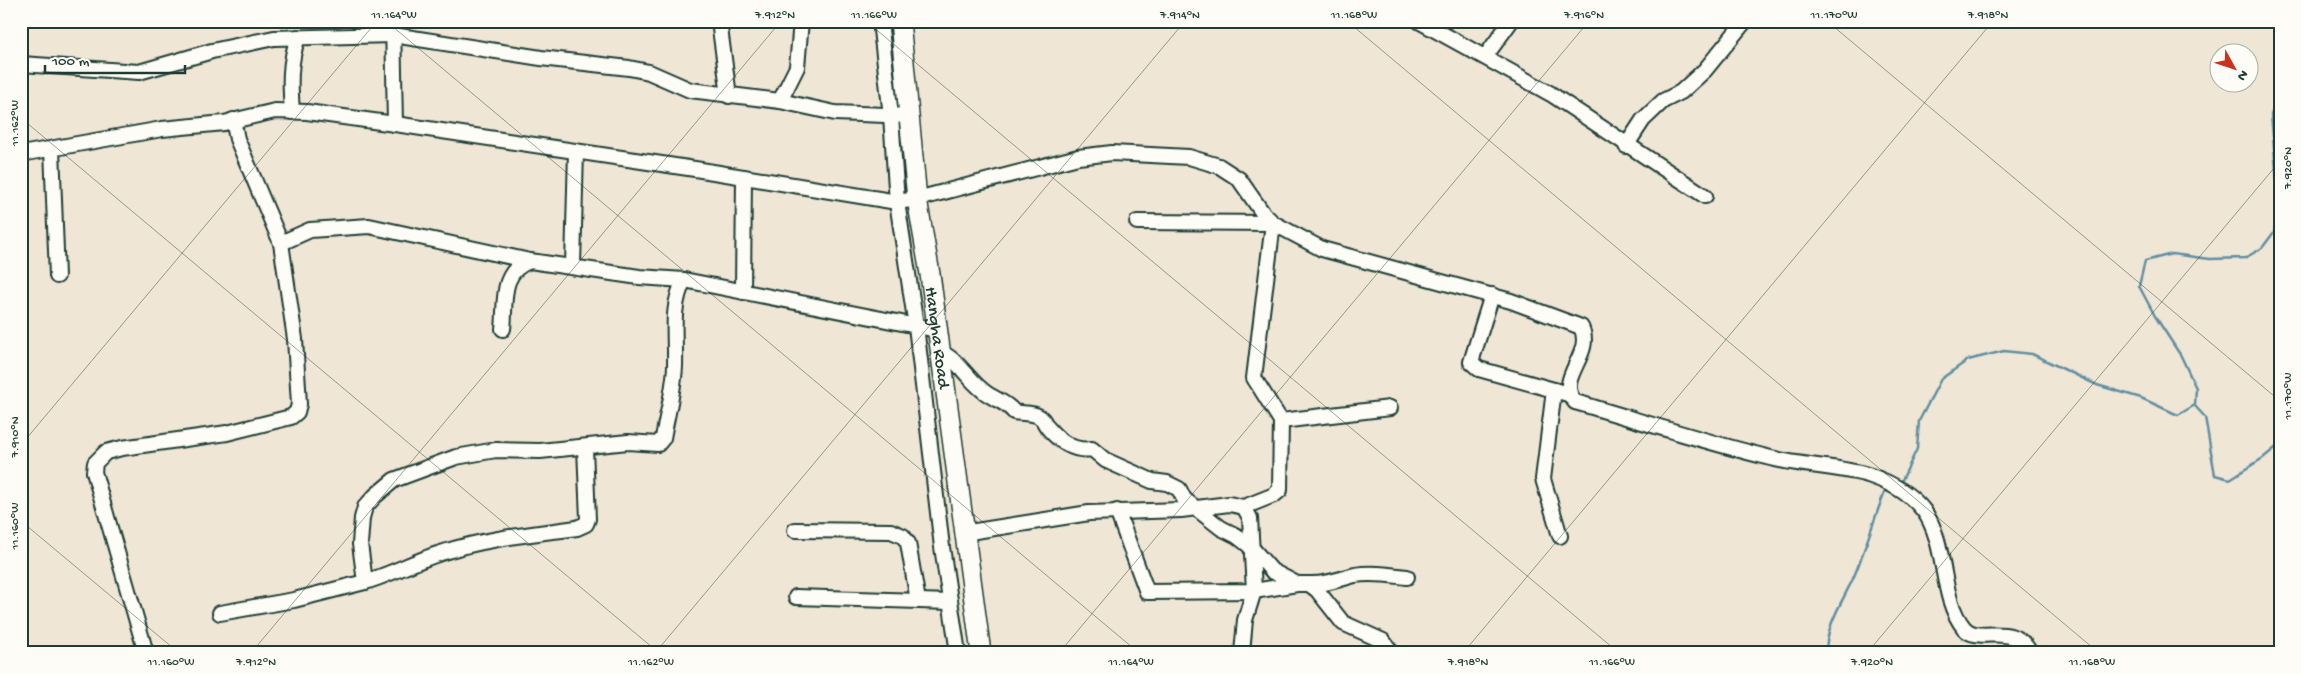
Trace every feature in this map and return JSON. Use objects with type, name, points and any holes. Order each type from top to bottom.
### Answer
[{"type":"highway","name":"Hangha Road","points":[[900,21],[900,116],[917,199],[937,330],[963,533],[981,653]]},
{"type":"street","points":[[393,21],[395,124]]},
{"type":"street","points":[[719,21],[729,96]]},
{"type":"street","points":[[780,101],[797,67],[801,21]]},
{"type":"street","points":[[880,21],[900,116],[897,202],[916,326],[958,653]]},
{"type":"street","points":[[1419,21],[1551,94],[1626,146],[1705,196]]},
{"type":"street","points":[[1485,57],[1511,21]]},
{"type":"street","points":[[1626,146],[1643,120],[1663,101],[1681,92],[1705,70],[1746,21]]},
{"type":"street","points":[[21,64],[139,72],[265,40],[298,37],[393,36],[541,58],[629,68],[648,72],[690,90],[780,101],[835,113],[900,116]]},
{"type":"street","points":[[292,112],[289,78],[291,56],[298,37]]},
{"type":"street","points":[[21,154],[162,129],[233,120],[275,111],[395,124],[897,202],[917,199],[1078,157],[1112,153],[1189,157],[1219,166],[1239,179],[1262,212],[1273,224],[1322,249],[1492,295],[1581,327],[1585,335],[1584,348],[1567,387],[1568,394]]},
{"type":"street","points":[[146,653],[94,472],[95,463],[106,452],[227,432],[291,417],[298,412],[295,339],[281,243],[237,139],[233,120]]},
{"type":"street","points":[[52,149],[57,276]]},
{"type":"street","points":[[573,266],[576,151]]},
{"type":"street","points":[[744,177],[744,292]]},
{"type":"street","points":[[1137,222],[1273,224]]},
{"type":"street","points":[[963,533],[1064,516],[1117,511],[1197,508],[1228,504],[1244,507],[1274,495],[1280,490],[1281,421],[1254,378],[1273,224]]},
{"type":"street","points":[[281,243],[310,230],[369,226],[530,260],[639,277],[684,280],[937,330]]},
{"type":"street","points":[[503,329],[508,278],[513,270],[530,260]]},
{"type":"street","points":[[365,582],[360,544],[362,518],[370,501],[394,480],[456,457],[496,450],[522,452],[585,448],[628,442],[658,444],[663,438],[675,368],[674,320],[676,301],[684,280]]},
{"type":"street","points":[[1492,295],[1471,362],[1480,369],[1568,394],[1575,402],[1775,459],[1870,476],[1906,493],[1923,511],[1934,529],[1953,608],[1965,629],[1972,634],[2018,637],[2026,645],[2030,653]]},
{"type":"street","points":[[940,352],[949,355],[978,386],[990,395],[1008,404],[1014,412],[1035,414],[1041,417],[1048,428],[1067,446],[1084,450],[1092,449],[1105,460],[1152,481],[1167,483],[1178,489],[1184,499],[1221,528],[1237,536],[1251,547],[1272,571],[1317,590],[1342,623],[1383,641],[1392,653]]},
{"type":"street","points":[[1554,390],[1544,479],[1560,536]]},
{"type":"street","points":[[1281,421],[1390,408]]},
{"type":"street","points":[[220,613],[294,600],[365,582],[386,576],[445,551],[507,536],[577,528],[586,524],[588,519],[585,448]]},
{"type":"street","points":[[1242,653],[1245,620],[1254,591],[1250,518],[1244,507]]},
{"type":"street","points":[[1117,511],[1147,592],[1254,591],[1303,584],[1321,585],[1356,575],[1371,574],[1407,577]]},
{"type":"street","points":[[795,530],[891,531],[904,536],[908,543],[918,601]]},
{"type":"street","points":[[796,597],[950,602]]},
{"type":"waterway","points":[[1898,483],[1902,480],[1917,449],[1919,421],[1941,379],[1968,360],[2004,351],[2032,354],[2097,385],[2141,398],[2178,415],[2195,405],[2196,388],[2181,356],[2155,316],[2139,286],[2145,261],[2172,254],[2210,259],[2245,258],[2262,248],[2274,232],[2279,204],[2271,115],[2280,91]]},
{"type":"waterway","points":[[2195,406],[2205,417],[2215,475],[2230,479],[2263,458],[2280,444]]},
{"type":"waterway","points":[[1826,653],[1832,622],[1855,574],[1885,491],[1890,488]]}]
